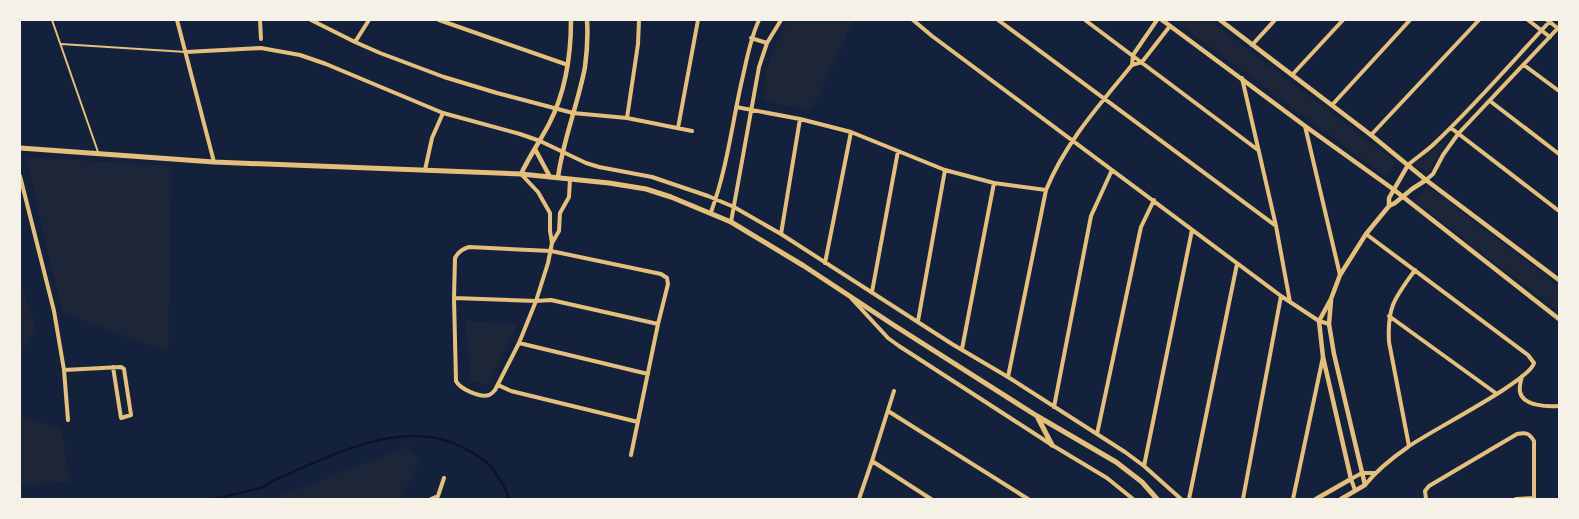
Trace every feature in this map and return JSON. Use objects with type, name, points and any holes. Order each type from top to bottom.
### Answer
[{"type":"main road","points":[[20,148],[214,162],[521,174],[610,183],[646,189],[711,212],[731,222],[1037,416],[1116,462],[1142,482],[1157,499]]},
{"type":"main road","points":[[1037,416],[1052,445]]},
{"type":"street","points":[[178,20],[214,162]]},
{"type":"street","points":[[260,20],[261,38]]},
{"type":"street","points":[[311,20],[355,42],[444,77],[573,113],[627,118],[692,131]]},
{"type":"street","points":[[355,42],[369,20]]},
{"type":"street","points":[[439,20],[568,65]]},
{"type":"street","points":[[571,20],[566,81],[556,109],[521,174],[538,192],[550,213],[551,251],[536,301],[519,343],[492,393],[484,396],[460,388],[456,377],[455,258],[464,249],[551,251],[664,276],[668,284],[631,454]]},
{"type":"street","points":[[558,177],[585,66],[588,34],[587,20]]},
{"type":"street","points":[[627,118],[640,20]]},
{"type":"street","points":[[678,128],[698,20]]},
{"type":"street","points":[[711,212],[725,168],[736,107],[752,38],[759,20]]},
{"type":"street","points":[[731,222],[759,68],[767,43],[782,20]]},
{"type":"street","points":[[913,20],[1237,264],[1319,321],[1330,324]]},
{"type":"street","points":[[998,20],[1276,226]]},
{"type":"street","points":[[1085,20],[1258,150]]},
{"type":"street","points":[[1008,377],[1046,190],[1061,158],[1132,65],[1133,55],[1157,20]]},
{"type":"street","points":[[1162,20],[1403,196],[1559,319]]},
{"type":"street","points":[[1252,45],[1275,20]]},
{"type":"street","points":[[1292,75],[1343,20]]},
{"type":"street","points":[[1332,105],[1410,20]]},
{"type":"street","points":[[1372,135],[1479,20]]},
{"type":"street","points":[[1528,20],[1550,37]]},
{"type":"street","points":[[1224,21],[1252,45],[1372,135],[1426,180],[1559,280]]},
{"type":"street","points":[[1355,490],[1323,357],[1319,321],[1331,299],[1340,275],[1366,234],[1389,206],[1433,174],[1443,155],[1458,134],[1559,28],[1549,21],[1451,128],[1428,150],[1408,165],[1393,189],[1389,198],[1389,206]]},
{"type":"street","points":[[1132,65],[1142,62],[1170,26]]},
{"type":"street","points":[[752,38],[767,43]]},
{"type":"street","points":[[186,52],[261,48],[300,55],[334,67],[443,113],[540,141],[592,165],[652,177],[734,206],[1097,434],[1144,466],[1181,499]]},
{"type":"street","points":[[1524,65],[1559,91]]},
{"type":"street","points":[[1242,78],[1276,226],[1290,302]]},
{"type":"street","points":[[1490,101],[1559,154]]},
{"type":"street","points":[[736,107],[800,119],[851,132],[945,170],[994,183],[1046,190]]},
{"type":"street","points":[[425,170],[432,138],[443,113]]},
{"type":"street","points":[[781,234],[800,119]]},
{"type":"street","points":[[1305,126],[1340,275]]},
{"type":"street","points":[[1451,128],[1559,212]]},
{"type":"street","points":[[825,263],[851,132]]},
{"type":"street","points":[[535,149],[550,177]]},
{"type":"street","points":[[872,292],[898,151]]},
{"type":"street","points":[[918,321],[945,170]]},
{"type":"street","points":[[1054,407],[1091,216],[1112,170]]},
{"type":"street","points":[[20,176],[54,311],[64,370],[68,420]]},
{"type":"street","points":[[552,244],[559,231],[560,213],[569,197],[570,179]]},
{"type":"street","points":[[962,350],[994,183]]},
{"type":"street","points":[[1097,434],[1139,236],[1154,200]]},
{"type":"street","points":[[550,213],[560,213]]},
{"type":"street","points":[[1144,466],[1192,230]]},
{"type":"street","points":[[1341,499],[1365,484],[1374,474],[1409,446],[1497,394],[1533,366],[1533,360],[1366,234]]},
{"type":"street","points":[[1188,499],[1237,264]]},
{"type":"street","points":[[1409,446],[1389,342],[1389,316],[1392,304],[1415,270]]},
{"type":"street","points":[[848,296],[888,338],[899,346],[1052,445],[1107,478],[1133,499]]},
{"type":"street","points":[[1243,499],[1281,296]]},
{"type":"street","points":[[454,298],[551,300],[658,324]]},
{"type":"street","points":[[1331,299],[1330,324],[1334,354],[1365,484]]},
{"type":"street","points":[[1389,316],[1497,394]]},
{"type":"street","points":[[519,343],[648,374]]},
{"type":"street","points":[[1293,499],[1323,357]]},
{"type":"street","points":[[64,370],[113,367],[121,367],[126,372],[130,416],[121,418],[113,367]]},
{"type":"street","points":[[1522,376],[1520,392],[1524,399],[1529,402],[1559,406]]},
{"type":"street","points":[[498,385],[511,391],[638,422]]},
{"type":"street","points":[[859,499],[894,391]]},
{"type":"street","points":[[888,411],[1028,499]]},
{"type":"street","points":[[1426,499],[1425,491],[1430,486],[1501,443],[1524,432],[1530,434],[1534,440],[1534,498],[1516,499]]},
{"type":"street","points":[[872,461],[931,499]]},
{"type":"street","points":[[1316,499],[1362,473],[1374,474]]},
{"type":"street","points":[[431,499],[440,497],[444,478]]},
{"type":"lane","points":[[52,20],[99,154]]},
{"type":"lane","points":[[60,44],[186,52]]},
{"type":"shaded area","points":[[788,20],[854,20],[811,111],[764,101],[765,76],[774,49]]},
{"type":"shaded area","points":[[1174,20],[1209,20],[1396,162],[1386,177]]},
{"type":"shaded area","points":[[1449,138],[1428,174],[1413,163]]},
{"type":"shaded area","points":[[26,157],[172,166],[168,352],[62,313]]},
{"type":"shaded area","points":[[1427,186],[1559,286],[1559,312],[1415,201]]},
{"type":"shaded area","points":[[20,281],[36,328],[20,354]]},
{"type":"shaded area","points":[[466,321],[518,324],[489,385],[470,381]]},
{"type":"shaded area","points":[[20,416],[62,429],[69,482],[20,485]]},
{"type":"shaded area","points":[[408,447],[419,463],[400,499],[271,499]]},
{"type":"waterway","points":[[214,499],[264,487],[274,480],[342,451],[366,443],[415,436],[439,439],[462,447],[479,456],[493,469],[510,499]]}]
